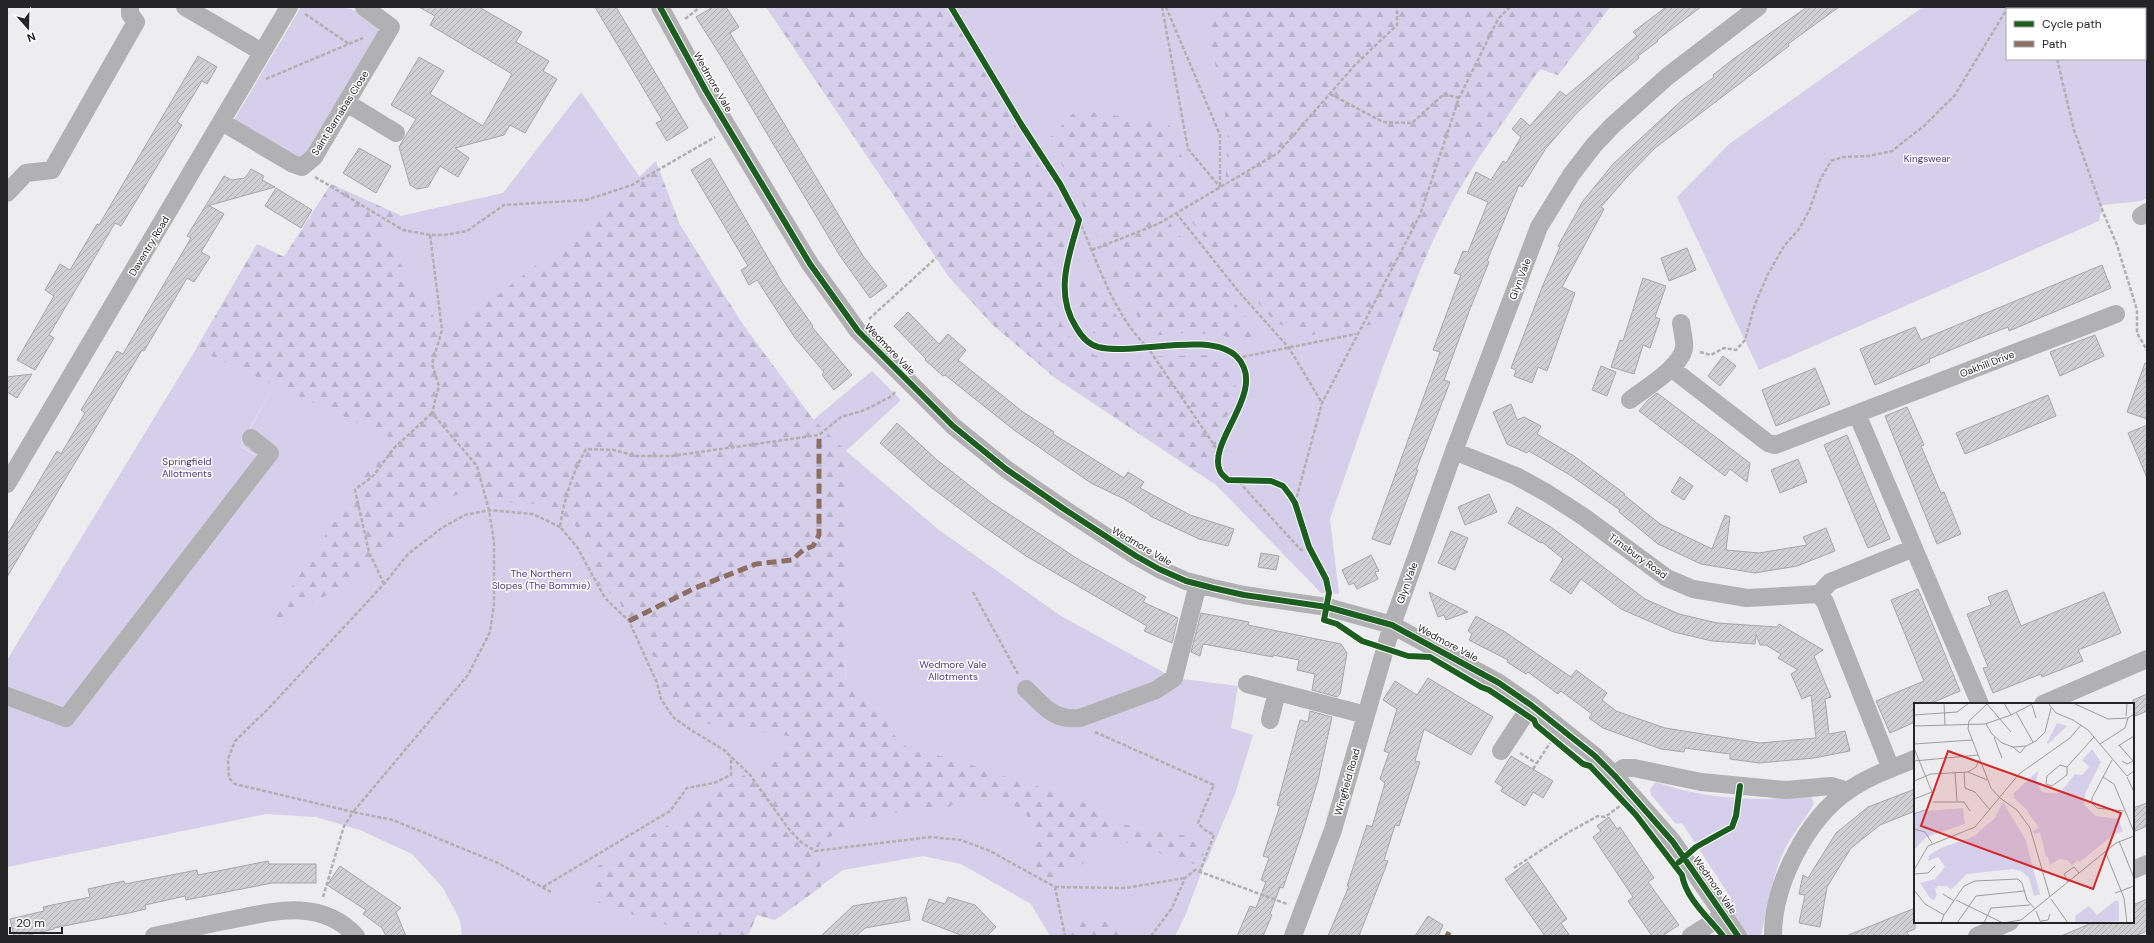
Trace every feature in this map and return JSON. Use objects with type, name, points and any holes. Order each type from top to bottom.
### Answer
[{"type":"street","points":[[7,193],[26,173],[52,170],[136,22],[130,14],[130,7]]},
{"type":"street","points":[[185,7],[262,52]]},
{"type":"street","points":[[364,7],[392,27]]},
{"type":"street","name":"Wedmore Vale","points":[[660,7],[729,129],[810,264],[858,331],[944,417],[1006,469],[1136,556],[1159,569],[1198,584],[1244,595],[1327,607],[1392,625],[1464,662],[1499,683],[1531,705],[1595,756],[1615,776],[1673,842],[1738,936]]},
{"type":"street","name":"Glyn Vale","points":[[1392,625],[1454,452],[1539,227],[1571,175],[1594,145],[1633,106],[1758,7]]},
{"type":"street","name":"Daventry Road","points":[[7,484],[13,461],[222,122],[262,52],[295,9]]},
{"type":"street","name":"Saint Barnabas Close","points":[[302,167],[314,157],[392,27]]},
{"type":"street","points":[[347,103],[396,133]]},
{"type":"street","points":[[222,122],[293,164],[302,167]]},
{"type":"street","name":"Oakhill Drive","points":[[1671,368],[1772,444],[1781,443],[2116,314]]},
{"type":"street","points":[[1630,400],[1671,368],[1684,348],[1681,323]]},
{"type":"street","points":[[1857,414],[1980,703]]},
{"type":"street","points":[[7,696],[66,718],[270,453],[250,438]]},
{"type":"street","name":"Timsbury Road","points":[[1454,452],[1516,476],[1547,493],[1584,517],[1667,578],[1693,589],[1747,598],[1822,598]]},
{"type":"street","points":[[1891,769],[1822,598],[1830,582],[1914,548]]},
{"type":"street","points":[[1026,688],[1052,714],[1067,719],[1080,718],[1156,690],[1174,678],[1198,584]]},
{"type":"street","name":"Wingfield Road","points":[[1293,936],[1304,911],[1334,830],[1392,625]]},
{"type":"street","points":[[2045,703],[2147,659]]},
{"type":"street","points":[[1247,684],[1366,715]]},
{"type":"street","points":[[1270,720],[1277,692]]},
{"type":"street","points":[[1501,751],[1531,705]]},
{"type":"street","points":[[1773,936],[1776,904],[1785,874],[1806,836],[1828,808],[1848,791],[1870,776],[1891,769],[1914,758]]},
{"type":"street","points":[[1615,776],[1623,768],[1634,768],[1701,782],[1786,790],[1831,786],[1848,791]]},
{"type":"street","points":[[2134,870],[2147,864]]},
{"type":"street","points":[[154,936],[285,909],[301,909],[319,912],[340,922],[356,936]]},
{"type":"street","points":[[1691,936],[1724,915]]},
{"type":"street","points":[[1977,936],[2008,923]]},
{"type":"path","points":[[1162,7],[1188,149],[1220,187]]},
{"type":"path","points":[[1166,7],[1220,135],[1220,187]]},
{"type":"path","points":[[1092,250],[1158,224],[1278,153],[1355,65],[1397,25],[1397,7]]},
{"type":"path","points":[[1295,503],[1322,403],[1420,215],[1459,98],[1498,19],[1510,7]]},
{"type":"path","points":[[295,9],[349,44]]},
{"type":"path","points":[[1684,348],[1711,355],[1724,348],[1736,350],[1745,340],[1755,304],[1768,274],[1784,246],[1799,229],[1809,211],[1820,180],[1831,161],[1843,157],[1868,156],[1892,151],[1925,125],[1955,95],[2006,10]]},
{"type":"path","points":[[248,77],[258,82],[392,27]]},
{"type":"path","points":[[2057,60],[2074,130],[2103,212],[2117,245],[2137,310],[2137,333],[2147,350]]},
{"type":"path","points":[[1330,94],[1383,122],[1412,123],[1444,94],[1459,98]]},
{"type":"path","points":[[302,167],[322,183],[403,230],[430,235],[467,231],[504,205],[586,200],[632,185],[729,129]]},
{"type":"path","points":[[1176,214],[1239,292],[1289,348],[1322,403]]},
{"type":"path","points":[[1077,217],[1110,294],[1138,338],[1148,348],[1219,455]]},
{"type":"path","points":[[1075,234],[1077,217]]},
{"type":"path","points":[[384,584],[369,552],[355,490],[374,475],[394,448],[432,412],[439,386],[432,364],[442,330],[430,235]]},
{"type":"path","points":[[858,331],[936,258]]},
{"type":"path","points":[[1237,358],[1357,334]]},
{"type":"path","points":[[560,527],[565,497],[577,465],[586,449],[613,450],[637,456],[670,456],[819,435],[841,417],[865,410],[892,396],[906,380]]},
{"type":"path","points":[[319,912],[344,826],[353,812],[468,675],[490,632],[494,604],[494,542],[489,510],[477,466],[432,412]]},
{"type":"path","points":[[1219,455],[1222,445]]},
{"type":"path","points":[[1239,481],[1300,550],[1309,547]]},
{"type":"path","points":[[1290,495],[1298,510]]},
{"type":"path","points":[[551,892],[498,863],[393,820],[236,784],[229,778],[228,759],[235,740],[267,710],[384,584],[408,554],[443,527],[465,515],[489,510],[533,514],[560,527],[577,547],[605,598],[629,621],[657,683],[661,699],[673,717],[724,750],[750,775],[788,828],[801,842],[815,851],[930,837],[961,840],[990,851],[1055,887],[1125,888],[1185,878]]},
{"type":"path","points":[[1307,540],[1312,554]]},
{"type":"path","points":[[973,592],[1026,688]]},
{"type":"path","points":[[1094,732],[1214,785],[1198,823],[1205,830],[1214,835],[1200,871]]},
{"type":"path","points":[[1533,769],[1554,739],[1548,734]]},
{"type":"path","points":[[542,887],[670,811],[687,788],[714,783],[731,775],[731,757]]},
{"type":"path","points":[[1514,868],[1569,832],[1598,816],[1605,817],[1625,803]]},
{"type":"path","points":[[1151,936],[1172,908],[1185,878],[1195,870],[1304,911]]},
{"type":"path","points":[[1055,887],[1065,936]]},
{"type":"green space","points":[[301,7],[334,7],[356,11],[365,15],[373,22],[379,31],[303,164],[234,120]]},
{"type":"green space","points":[[766,7],[1610,7],[1558,75],[1540,69],[1478,159],[1451,203],[1424,259],[1381,372],[1330,519],[1339,594],[1321,593],[1216,485],[1054,377],[993,325],[949,277]]},
{"type":"green space","points":[[766,7],[946,7],[1071,221],[1055,279],[1061,323],[1077,348],[1102,358],[1208,355],[1224,359],[1231,366],[1235,374],[1236,383],[1234,395],[1218,440],[1201,475],[1054,377],[993,325],[949,277]]},
{"type":"green space","points":[[1212,7],[1610,7],[1558,75],[1540,69],[1493,135],[1471,169],[1444,218],[1424,261],[1400,320],[1312,335],[1275,323],[1186,215],[1225,191],[1228,131],[1212,48]]},
{"type":"green space","name":"Kingswear","points":[[1923,7],[2147,7],[2147,198],[2141,201],[2103,205],[2099,221],[1759,370],[1677,197],[1729,144]]},
{"type":"green space","name":"The Northern Slopes (The Bommie)","points":[[581,92],[639,176],[680,225],[743,326],[813,420],[872,371],[901,400],[846,451],[939,530],[1061,616],[1174,678],[1238,686],[1231,728],[1253,735],[1235,794],[1206,863],[846,748],[845,646],[845,748],[1205,863],[1185,916],[1175,936],[1050,936],[1031,904],[961,864],[923,856],[843,870],[775,919],[757,913],[747,936],[462,936],[460,920],[443,888],[412,854],[360,830],[316,817],[266,814],[7,867],[7,660],[196,349],[257,244],[284,257],[331,184],[400,216],[503,193]],"holes":[[[275,382],[241,446],[262,459],[69,712],[49,699],[69,711],[261,459],[240,446]]]},
{"type":"green space","points":[[1076,110],[1168,123],[1181,155],[1207,187],[1162,214],[1261,335],[1250,347],[1222,335],[1186,333],[1150,336],[1115,281],[1088,215],[1049,139]]},
{"type":"green space","points":[[656,161],[680,225],[744,326],[813,419],[846,451],[844,678],[871,697],[899,742],[914,751],[957,759],[994,774],[1016,779],[1089,804],[1126,825],[1205,839],[1203,855],[1194,864],[1109,837],[1100,842],[1087,861],[1055,881],[1044,876],[1034,864],[1030,821],[1023,809],[998,800],[966,796],[947,808],[893,813],[851,822],[819,845],[821,887],[775,920],[757,915],[748,936],[709,936],[645,919],[591,900],[595,868],[668,825],[800,738],[684,720],[663,696],[657,662],[629,621],[618,599],[590,577],[591,550],[572,520],[539,504],[505,502],[475,489],[435,502],[402,540],[350,584],[269,623],[389,437],[196,349],[257,244],[284,257],[331,184],[400,215],[384,237],[442,330],[494,298],[585,227]]},
{"type":"green space","points":[[1080,273],[1099,285],[1129,338],[1109,338],[1087,331],[1075,291]]},
{"type":"green space","points":[[1656,782],[1697,793],[1726,797],[1768,799],[1811,796],[1814,804],[1790,840],[1779,863],[1761,936],[1746,936],[1730,910],[1731,898],[1682,823],[1676,824],[1651,795],[1650,789]]},
{"type":"green space","points":[[1100,919],[1123,926],[1127,936],[1070,936],[1080,922]]},
{"type":"building","points":[[419,7],[479,7],[522,32],[516,42],[549,61],[543,71],[557,79],[525,133],[510,125],[504,135],[455,148],[469,158],[458,177],[440,166],[428,187],[417,189],[410,185],[399,147],[416,119],[391,105],[419,57],[444,71],[430,94],[483,126],[512,74],[430,25],[435,16]]},
{"type":"building","points":[[595,7],[616,7],[688,128],[667,141],[656,123],[662,120]]},
{"type":"building","points":[[713,7],[726,7],[739,27],[730,33],[863,256],[887,286],[870,298],[840,256],[696,17]]},
{"type":"building","points":[[1666,7],[1701,7],[1638,56],[1639,58],[1608,83],[1576,114],[1546,148],[1522,187],[1519,185],[1487,261],[1489,262],[1444,380],[1450,382],[1416,470],[1418,470],[1390,545],[1372,539],[1440,352],[1433,350],[1461,275],[1454,273],[1463,251],[1468,252],[1488,202],[1467,193],[1476,172],[1491,180],[1503,161],[1506,163],[1521,137],[1512,129],[1521,118],[1530,126],[1560,91],[1566,96],[1637,36],[1633,32]]},
{"type":"building","points":[[1807,7],[1839,7],[1788,44],[1789,46],[1655,148],[1601,207],[1604,209],[1562,287],[1575,293],[1547,371],[1538,367],[1532,383],[1514,376],[1516,370],[1511,368],[1543,285],[1560,247],[1558,246],[1583,201],[1613,164],[1681,101],[1714,77],[1713,75],[1732,60]]},
{"type":"building","points":[[198,56],[217,67],[207,84],[202,81],[177,122],[182,125],[121,226],[115,223],[49,335],[54,338],[35,370],[17,360],[54,296],[45,290],[60,264],[70,270],[97,224],[99,225]]},
{"type":"building","points":[[359,148],[391,166],[376,193],[343,173]]},
{"type":"building","points":[[710,158],[783,284],[813,326],[812,327],[852,375],[834,390],[822,375],[824,372],[795,338],[757,280],[749,285],[741,270],[748,266],[691,170]]},
{"type":"building","points":[[251,169],[264,176],[262,180],[275,187],[207,206],[210,206],[224,214],[201,252],[210,257],[194,282],[187,278],[144,351],[142,350],[7,577],[7,535],[57,451],[61,454],[85,413],[81,410],[117,351],[123,354],[191,238],[187,236],[224,176],[232,180],[245,178]]},
{"type":"building","points":[[276,188],[312,210],[301,228],[265,206]]},
{"type":"building","points":[[1687,248],[1696,270],[1669,281],[1661,258]]},
{"type":"building","points":[[2102,265],[2111,288],[2009,331],[2008,327],[1982,337],[1929,359],[1930,362],[1875,385],[1860,349],[1915,327],[1921,340]]},
{"type":"building","points":[[1643,278],[1666,286],[1655,317],[1660,319],[1650,348],[1643,345],[1634,374],[1611,367],[1620,340],[1623,341]]},
{"type":"building","points":[[908,312],[939,344],[948,334],[966,350],[958,360],[1023,412],[1054,432],[1053,434],[1124,478],[1128,472],[1144,482],[1140,488],[1190,515],[1234,529],[1228,546],[1199,539],[1150,516],[1124,499],[1091,483],[1014,430],[945,375],[943,376],[925,360],[926,359],[894,326]]},
{"type":"building","points":[[2095,335],[2104,356],[2060,376],[2050,352]]},
{"type":"building","points":[[1723,356],[1736,366],[1720,386],[1708,376]]},
{"type":"building","points":[[2145,363],[2147,363],[2147,419],[2127,412]]},
{"type":"building","points":[[1601,366],[1616,372],[1607,396],[1592,390]]},
{"type":"building","points":[[1815,368],[1830,404],[1776,426],[1762,390]]},
{"type":"building","points":[[32,374],[17,398],[7,392],[7,377]]},
{"type":"building","points":[[1657,393],[1750,463],[1747,482],[1730,469],[1725,476],[1639,411],[1647,401]]},
{"type":"building","points":[[2048,395],[2056,416],[1965,454],[1956,433]]},
{"type":"building","points":[[1511,404],[1517,420],[1524,417],[1541,426],[1537,434],[1574,456],[1625,494],[1624,495],[1660,524],[1712,549],[1725,515],[1730,517],[1726,550],[1759,553],[1807,545],[1803,537],[1826,528],[1835,551],[1797,566],[1755,573],[1701,564],[1658,544],[1619,512],[1620,510],[1570,475],[1529,451],[1527,453],[1507,444],[1493,412]]},
{"type":"building","points":[[1907,407],[1924,445],[1921,446],[1941,493],[1944,492],[1961,534],[1937,544],[1885,416]]},
{"type":"building","points":[[897,423],[937,460],[992,503],[1081,561],[1146,597],[1143,602],[1178,618],[1172,643],[1144,631],[1147,626],[1026,556],[928,485],[880,443]]},
{"type":"building","points":[[2147,425],[2147,478],[2128,433]]},
{"type":"building","points":[[1847,435],[1890,539],[1868,548],[1824,445]]},
{"type":"building","points":[[1798,459],[1807,482],[1780,493],[1771,470]]},
{"type":"building","points":[[1680,477],[1693,486],[1684,500],[1671,492]]},
{"type":"building","points":[[1489,494],[1497,512],[1465,525],[1458,507]]},
{"type":"building","points":[[1517,507],[1551,527],[1645,599],[1679,614],[1717,623],[1777,627],[1779,624],[1823,650],[1814,656],[1831,697],[1825,699],[1829,734],[1845,731],[1850,751],[1814,758],[1759,763],[1730,759],[1730,754],[1685,748],[1684,752],[1661,749],[1603,728],[1589,718],[1592,714],[1561,691],[1558,694],[1528,672],[1526,674],[1507,662],[1508,660],[1469,640],[1472,634],[1468,631],[1476,616],[1505,632],[1571,677],[1576,670],[1607,693],[1602,700],[1616,711],[1665,728],[1760,743],[1816,738],[1811,695],[1802,699],[1791,674],[1798,670],[1778,658],[1781,654],[1766,645],[1760,645],[1756,634],[1755,644],[1712,641],[1674,632],[1621,609],[1581,579],[1571,594],[1550,580],[1563,559],[1542,542],[1541,543],[1508,523]]},
{"type":"building","points":[[1451,531],[1468,538],[1455,570],[1438,563]]},
{"type":"building","points":[[1261,553],[1279,556],[1276,570],[1258,567]]},
{"type":"building","points":[[1371,555],[1379,571],[1375,572],[1378,579],[1357,589],[1354,583],[1349,585],[1342,570]]},
{"type":"building","points":[[1918,589],[1960,691],[1931,703],[1914,703],[1914,722],[1890,733],[1876,701],[1924,681],[1891,600]]},
{"type":"building","points":[[2007,590],[2021,626],[2104,592],[2121,633],[2078,650],[2083,661],[2042,677],[2041,674],[1993,693],[1983,668],[1988,667],[1967,614],[1991,605],[1988,597]]},
{"type":"building","points":[[1429,592],[1468,612],[1446,620],[1444,615],[1438,617]]},
{"type":"building","points":[[1201,613],[1249,622],[1248,625],[1341,644],[1347,653],[1340,694],[1337,697],[1312,690],[1315,674],[1297,670],[1299,660],[1273,655],[1273,657],[1203,644],[1200,656],[1191,652]]},
{"type":"building","points":[[1428,678],[1493,717],[1471,755],[1424,729],[1415,761],[1420,762],[1399,826],[1395,825],[1384,860],[1388,861],[1359,936],[1328,936],[1349,886],[1347,886],[1367,825],[1372,827],[1385,783],[1380,779],[1389,753],[1384,751],[1397,709],[1383,700],[1395,681],[1417,695]]},
{"type":"building","points":[[2147,694],[2147,711],[2134,717],[2133,700]]},
{"type":"building","points":[[1310,711],[1332,717],[1318,780],[1304,827],[1283,888],[1280,887],[1270,914],[1272,915],[1263,936],[1237,936],[1250,906],[1256,908],[1266,882],[1261,880],[1269,858],[1263,856],[1280,806],[1277,805],[1300,720],[1308,722]]},
{"type":"building","points":[[1511,756],[1553,781],[1543,798],[1533,792],[1525,806],[1501,791],[1503,787],[1495,782]]},
{"type":"building","points":[[1914,789],[1914,811],[1880,825],[1851,848],[1827,887],[1820,927],[1799,923],[1805,895],[1799,894],[1803,875],[1808,878],[1836,833],[1868,807]]},
{"type":"building","points":[[2147,803],[2147,826],[2134,832],[2134,808]]},
{"type":"building","points":[[1609,817],[1617,829],[1620,827],[1654,878],[1648,882],[1679,925],[1662,936],[1652,936],[1628,901],[1633,897],[1593,837],[1601,831],[1597,826]]},
{"type":"building","points":[[268,861],[269,864],[316,864],[316,883],[272,883],[186,900],[185,896],[145,905],[146,909],[129,913],[54,928],[24,936],[14,936],[10,919],[44,911],[43,907],[90,897],[88,889],[124,881],[125,884],[197,870],[198,875]]},
{"type":"building","points":[[1528,862],[1567,919],[1561,923],[1570,936],[1545,936],[1505,879]]},
{"type":"building","points":[[340,866],[401,908],[396,912],[406,936],[386,936],[382,928],[363,914],[366,910],[327,885]]},
{"type":"building","points":[[906,897],[910,920],[865,928],[856,936],[821,936],[853,906]]},
{"type":"building","points":[[948,897],[975,905],[996,927],[987,936],[963,936],[922,920],[929,899],[945,904]]},
{"type":"building","points":[[2147,899],[2147,931],[2135,936],[2061,936],[2092,923],[2134,923],[2134,905]]},
{"type":"building","points":[[1914,908],[1915,929],[1907,932],[1909,936],[1846,936]]},
{"type":"building","points":[[1428,916],[1443,925],[1438,936],[1415,936]]},
{"type":"marked path","points":[[629,621],[695,588],[756,564],[792,560],[803,550],[813,546],[819,535],[819,435]]},
{"type":"marked path","points":[[1447,936],[1449,932]]},
{"type":"cycle path","points":[[660,7],[706,91],[810,264],[858,331],[953,426],[1006,469],[1064,509],[1136,556],[1159,569],[1186,581],[1213,588],[1244,595],[1327,607],[1392,625],[1499,683],[1531,705],[1595,756],[1615,776],[1673,842],[1738,936]]},
{"type":"cycle path","points":[[951,7],[1021,124],[1060,184],[1079,220],[1068,260],[1065,287],[1069,314],[1082,336],[1088,342],[1098,347],[1132,349],[1171,345],[1209,345],[1225,349],[1237,357],[1245,370],[1246,385],[1242,400],[1221,446],[1218,459],[1220,471],[1228,480],[1271,481],[1283,486],[1290,495],[1295,503],[1309,547],[1326,579],[1329,593],[1324,620],[1337,624],[1362,641],[1408,656],[1430,657],[1481,687],[1489,690],[1534,720],[1536,725],[1583,764],[1590,766],[1636,815],[1682,875],[1684,884],[1693,900],[1723,936]]},
{"type":"cycle path","points":[[1679,862],[1696,847],[1732,827],[1736,816],[1740,786]]},
{"type":"park label","name":"Springfield Allotments","points":[[187,466]]},
{"type":"park label","name":"Wedmore Vale Allotments","points":[[953,670]]}]
